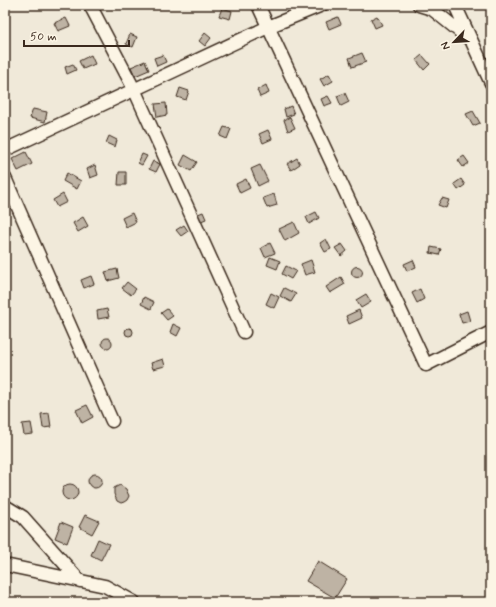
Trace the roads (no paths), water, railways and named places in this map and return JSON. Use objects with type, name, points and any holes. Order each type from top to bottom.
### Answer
[{"type":"street","points":[[90,5],[134,89],[244,332]]},
{"type":"street","points":[[258,5],[426,365],[491,332]]},
{"type":"street","points":[[5,150],[268,27],[322,5]]},
{"type":"street","points":[[418,5],[432,9],[472,41]]},
{"type":"street","points":[[455,5],[491,83]]},
{"type":"street","points":[[5,178],[112,421]]},
{"type":"street","points":[[5,506],[23,517],[80,580]]},
{"type":"street","points":[[5,564],[105,586],[134,602]]}]
